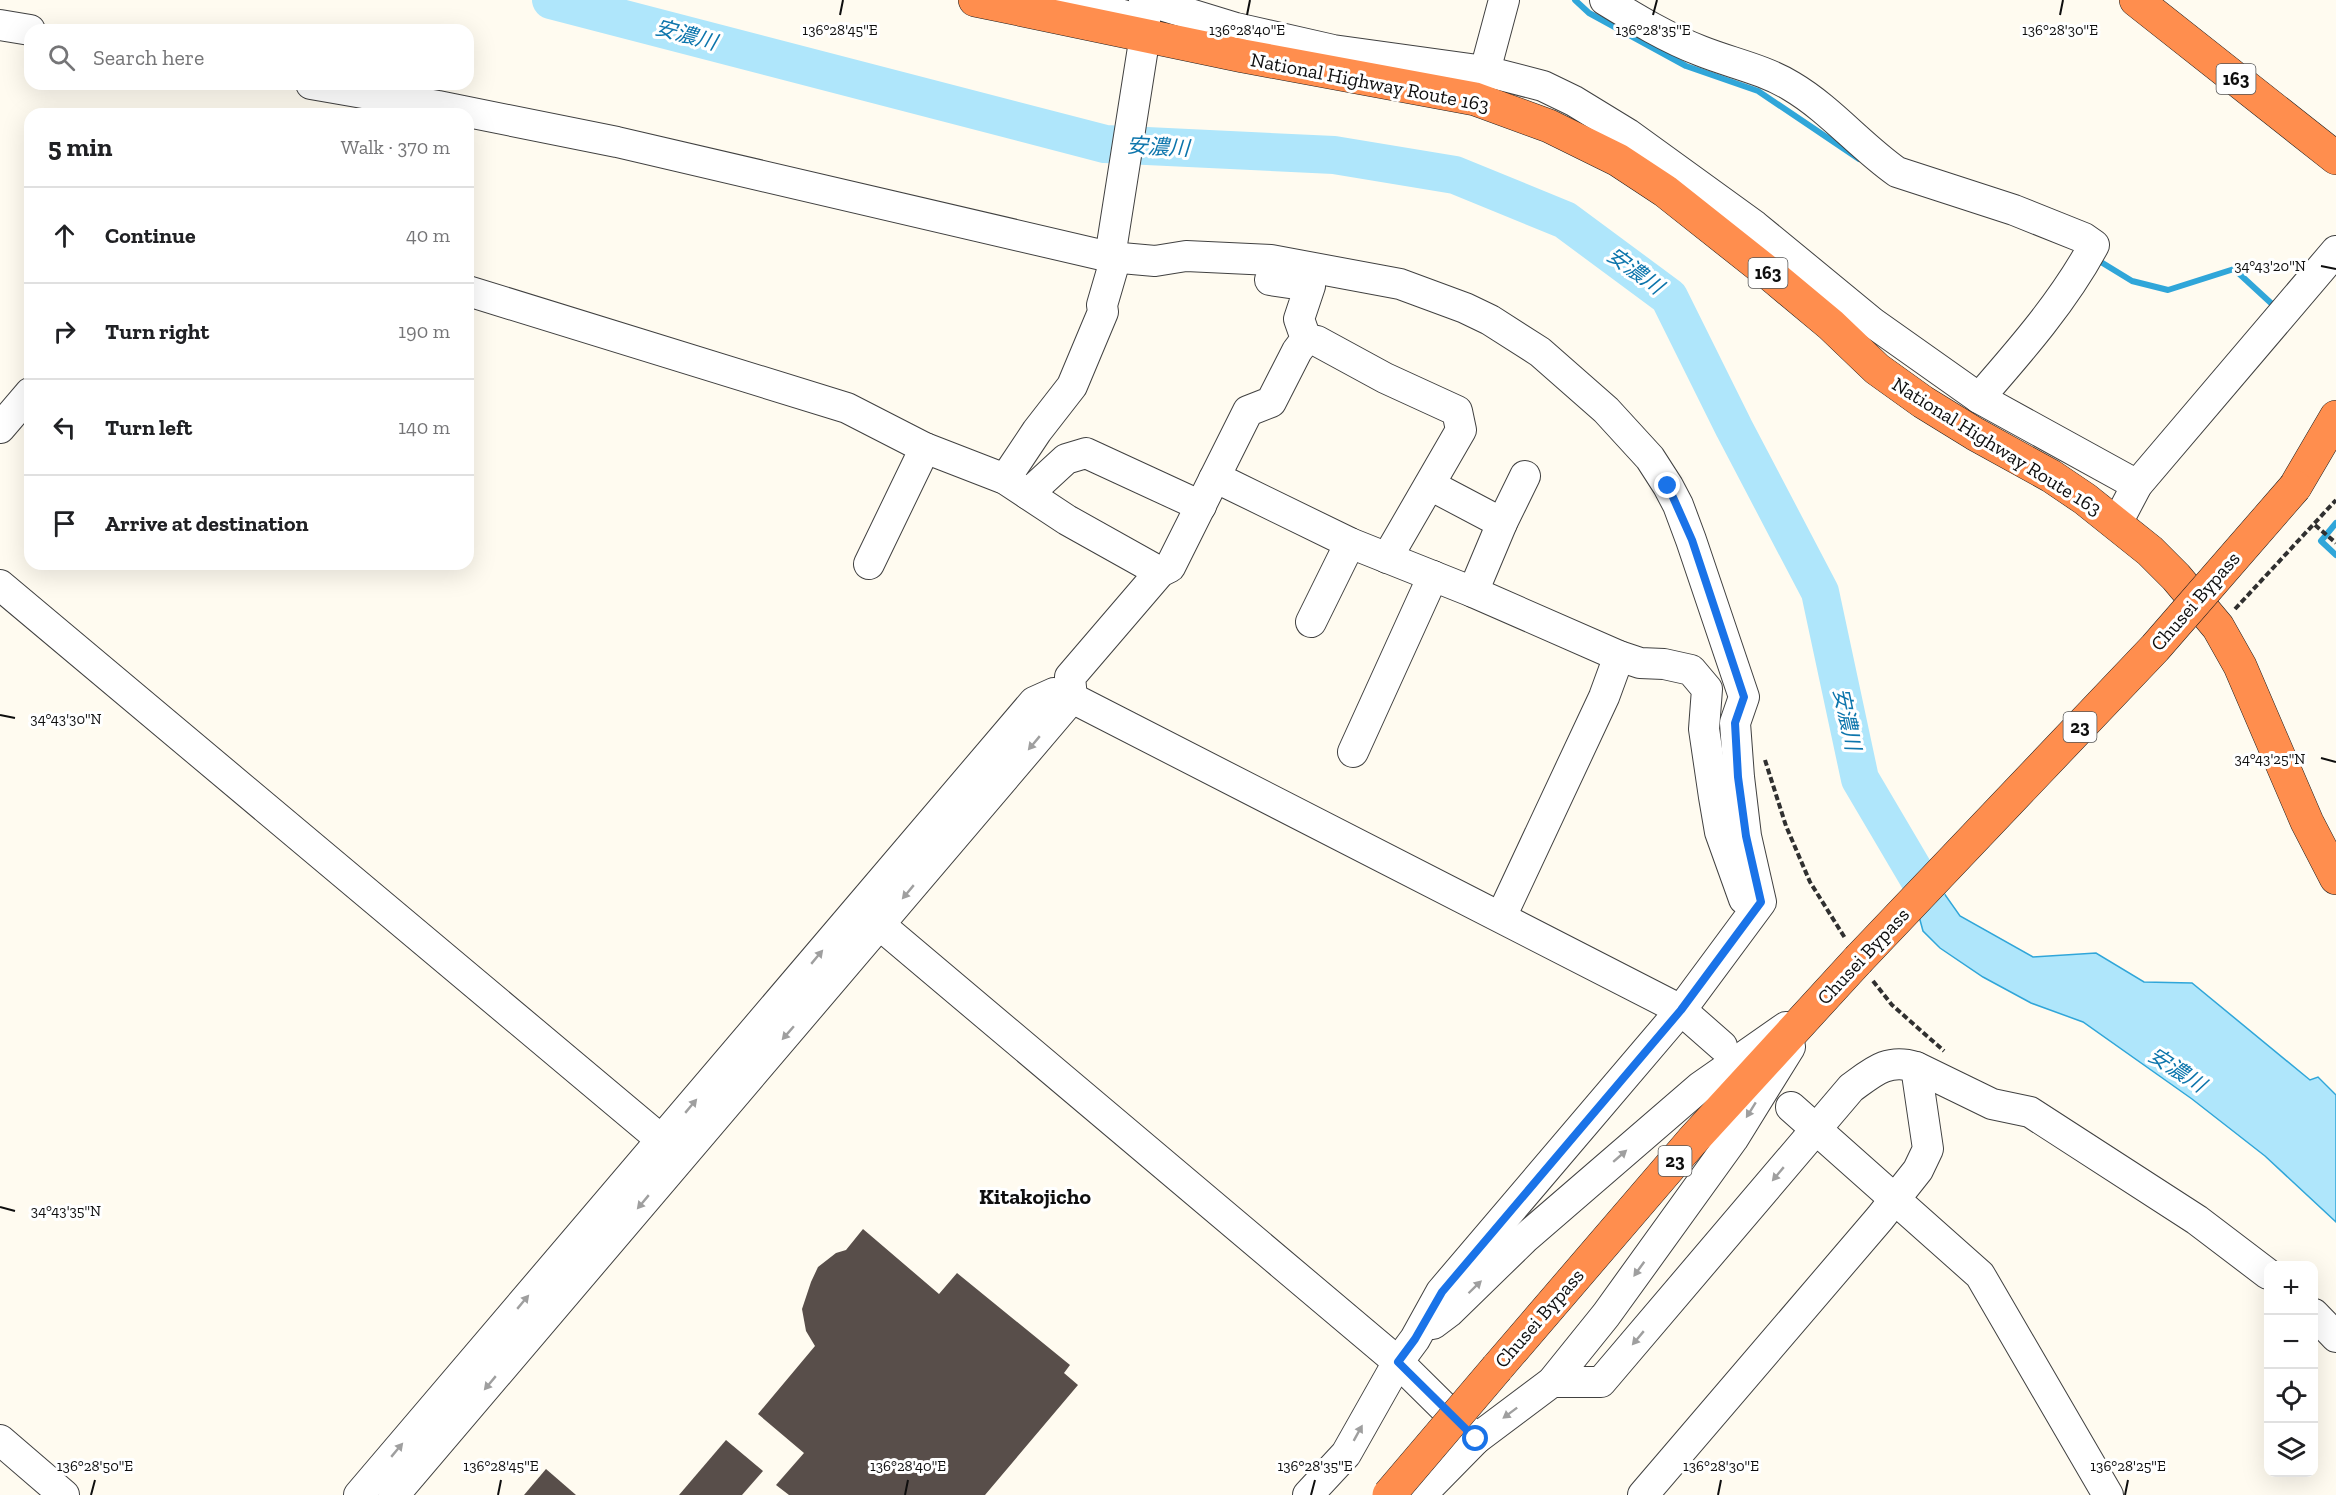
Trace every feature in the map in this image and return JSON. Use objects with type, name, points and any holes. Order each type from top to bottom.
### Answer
[{"type":"highway","name":"National Highway Route 163","points":[[975,0],[1152,45],[1475,99],[1522,115],[1583,141],[1618,160],[1665,191],[1814,310],[1877,369],[1975,434],[2051,476],[2117,524],[2176,577],[2218,627],[2240,666],[2307,822],[2336,878]]},
{"type":"highway","name":"163","points":[[2136,0],[2336,158]]},
{"type":"highway","name":"Chusei Bypass","points":[[1389,1495],[1692,1141],[1859,960],[2155,648],[2295,487],[2336,417]]},
{"type":"street","points":[[1016,487],[1037,431],[1072,386],[1103,312],[1102,305],[1152,45],[1174,29],[1067,0]]},
{"type":"street","points":[[1144,0],[1236,28],[1333,50],[1485,71],[1543,86],[1574,100],[1628,134],[1755,226],[1873,323],[1979,398],[2136,485]]},
{"type":"street","points":[[1485,71],[1504,0]]},
{"type":"street","points":[[1605,0],[1682,43],[1771,75],[1792,86],[1897,172],[2014,210],[2084,238],[2089,254],[2026,344],[1979,398]]},
{"type":"street","points":[[0,25],[24,29]]},
{"type":"street","points":[[346,90],[448,108]]},
{"type":"street","points":[[474,113],[617,142],[1112,254],[1310,286],[1299,319],[1306,339]]},
{"type":"street","points":[[2117,524],[2136,485],[2336,251]]},
{"type":"street","points":[[1155,261],[1186,256],[1272,260],[1400,284],[1490,320],[1540,352],[1606,410],[1633,438],[1658,470],[1678,505],[1692,540],[1744,697],[1735,723],[1738,777],[1746,836],[1761,902],[1681,1010],[1442,1292],[1346,1454],[1308,1495]]},
{"type":"street","points":[[474,293],[847,408],[925,448],[1016,487],[1068,520],[1160,572]]},
{"type":"street","points":[[359,1495],[671,1149],[880,924],[1072,698],[1070,677],[1160,572],[1170,567],[1248,411],[1271,402],[1297,351],[1306,339]]},
{"type":"street","points":[[1306,339],[1317,341],[1385,378],[1457,411],[1461,430],[1388,558]]},
{"type":"street","points":[[0,428],[24,400]]},
{"type":"street","points":[[869,564],[925,448]]},
{"type":"street","points":[[1016,487],[1066,459],[1086,453],[1201,506]]},
{"type":"street","points":[[1473,592],[1525,476]]},
{"type":"street","points":[[1214,479],[1227,483],[1350,543],[1473,592],[1619,656],[1640,663],[1664,664],[1691,670],[1707,689],[1704,729],[1720,832],[1751,918]]},
{"type":"street","points":[[1430,485],[1502,523]]},
{"type":"street","points":[[1311,622],[1350,543]]},
{"type":"street","points":[[1353,752],[1433,576]]},
{"type":"street","points":[[0,585],[671,1149]]},
{"type":"street","points":[[1501,917],[1604,697],[1619,656]]},
{"type":"street","points":[[394,1495],[1034,702],[1053,693],[1072,698],[1681,1010],[1722,1046]]},
{"type":"street","points":[[880,924],[1406,1350],[1476,1439]]},
{"type":"street","points":[[1406,1350],[1524,1239],[1700,1088],[1816,1007]]},
{"type":"street","points":[[1421,1495],[1476,1439],[1552,1382],[1606,1315],[1733,1139],[1816,1007]]},
{"type":"street","points":[[1552,1382],[1601,1382],[1851,1088],[1881,1066],[1905,1064],[1916,1067],[1992,1104],[2030,1112],[2197,1220],[2264,1271]]},
{"type":"street","points":[[1643,1495],[1880,1218],[1918,1170],[1928,1149],[1916,1067]]},
{"type":"street","points":[[1791,1107],[1980,1275],[2108,1495]]},
{"type":"street","points":[[2314,1315],[2336,1336]]},
{"type":"street","points":[[0,1440],[64,1495]]},
{"type":"path","points":[[2218,627],[2316,525],[2336,500]]},
{"type":"path","points":[[2316,525],[2336,543]]},
{"type":"path","points":[[1761,750],[1786,826],[1810,882],[1859,960],[1892,1005],[1950,1056]]},
{"type":"water","points":[[1893,821],[1960,916],[2033,957],[2096,953],[2144,982],[2192,983],[2310,1080],[2318,1077],[2336,1095],[2336,1222],[2265,1156],[2192,1099],[2083,1022],[2031,1003],[1983,977],[1940,948],[1923,931]]},
{"type":"building","points":[[863,1229],[939,1294],[957,1273],[1070,1365],[1064,1373],[1078,1385],[985,1495],[789,1495],[776,1485],[804,1453],[758,1414],[815,1346],[806,1331],[802,1309],[818,1267],[836,1253],[846,1250]]},
{"type":"building","points":[[726,1440],[763,1471],[742,1495],[679,1495]]},
{"type":"building","points":[[546,1469],[576,1495],[524,1495]]},
{"type":"waterway","name":"安濃川","points":[[551,0],[1105,144],[1334,155],[1455,175],[1565,220],[1669,297],[1734,428],[1820,592],[1860,779],[1926,891]]},
{"type":"waterway","points":[[1575,0],[1589,13],[1686,66],[1758,91],[1859,159]]},
{"type":"waterway","points":[[2096,259],[2132,281],[2168,290],[2234,269],[2272,304]]},
{"type":"waterway","points":[[2336,523],[2321,541],[2336,555]]},
{"type":"district","name":"Kitakojicho","points":[[1035,1196]]},
{"type":"route","points":[[1476,1439],[1398,1362],[1415,1339],[1442,1292],[1681,1010],[1761,902],[1746,836],[1738,777],[1735,723],[1744,697],[1692,540],[1668,486]]}]
